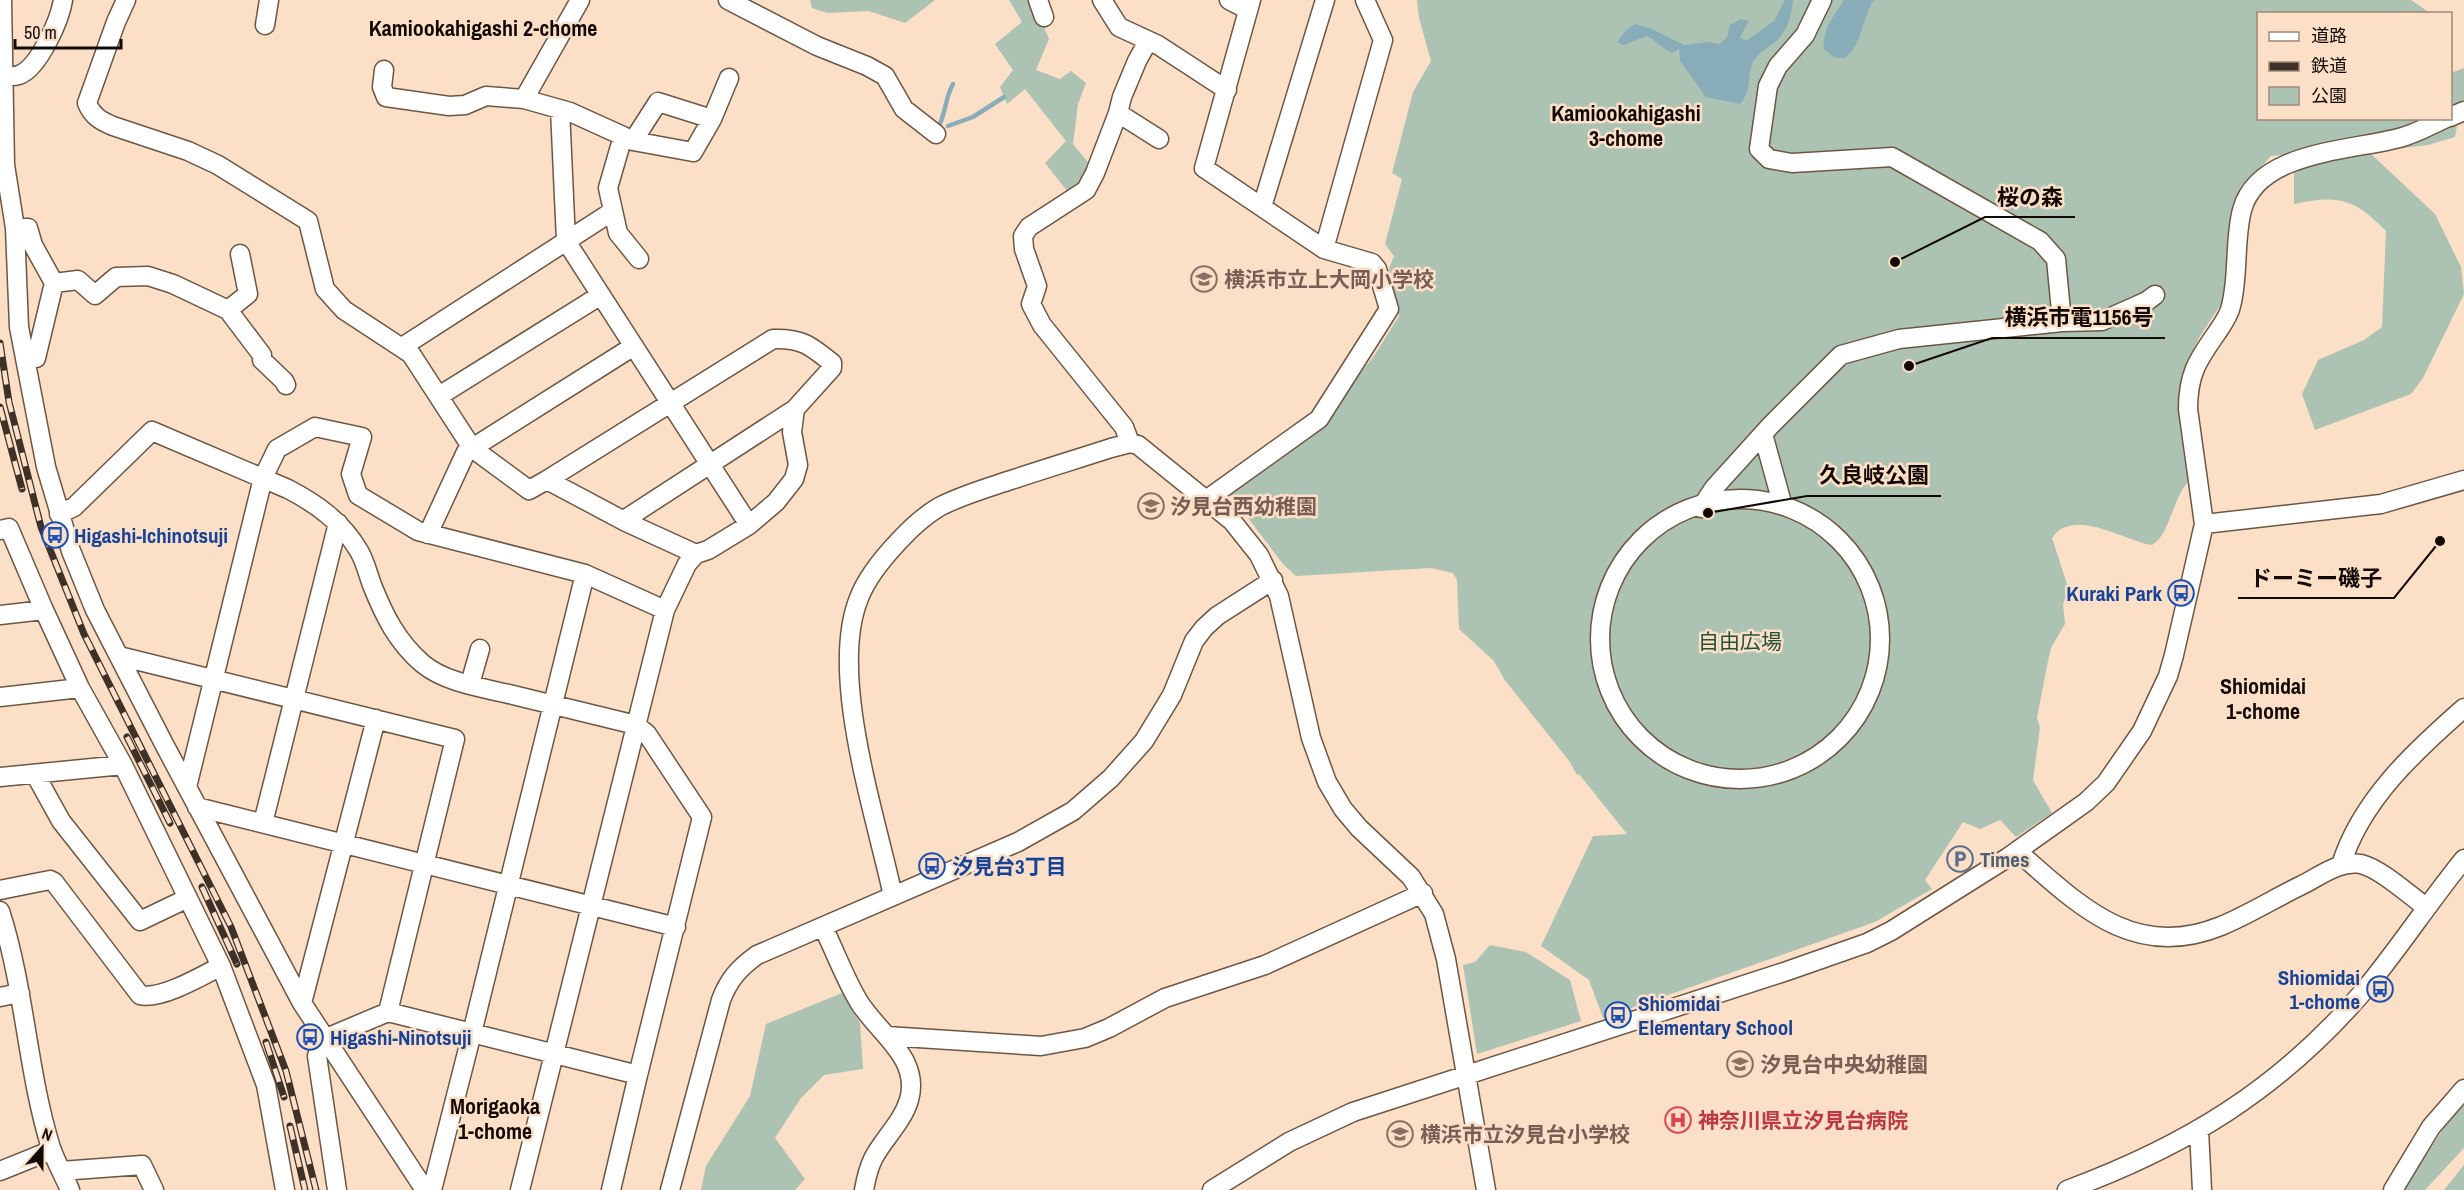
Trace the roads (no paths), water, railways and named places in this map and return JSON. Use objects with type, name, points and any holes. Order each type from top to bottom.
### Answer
[{"type":"street","points":[[2,0],[1,76],[5,165],[15,228],[17,302],[25,359],[46,467],[59,514],[83,583],[187,788],[302,1003],[425,1190]]},
{"type":"street","points":[[1,76],[19,75],[28,69],[50,38],[61,17],[63,0]]},
{"type":"street","points":[[126,0],[87,103],[90,112],[107,123],[188,151],[218,165],[308,221],[325,289],[344,310],[411,354],[472,448],[529,490],[773,339],[787,339],[810,345],[832,363],[832,368],[795,409],[624,520]]},
{"type":"street","points":[[265,25],[268,0]]},
{"type":"street","points":[[524,99],[580,0]]},
{"type":"street","points":[[728,0],[817,46],[885,75],[904,109],[936,134]]},
{"type":"street","points":[[1102,0],[1119,27],[1148,41],[1227,90]]},
{"type":"street","points":[[1206,500],[1319,419],[1389,309],[1377,269],[1372,263],[1324,249],[1204,168],[1250,5],[1229,0]]},
{"type":"street","points":[[1262,207],[1325,0]]},
{"type":"street","points":[[1324,249],[1383,40],[1365,0]]},
{"type":"street","points":[[1822,0],[1805,35],[1778,66],[1768,86],[1759,149],[1769,159],[1792,163],[1892,157],[2040,241],[2056,259],[2062,322]]},
{"type":"street","points":[[1130,443],[1124,427],[1042,325],[1031,304],[1037,286],[1024,249],[1023,236],[1029,227],[1086,190],[1095,173],[1122,97],[1148,41]]},
{"type":"street","points":[[384,69],[382,87],[386,98],[449,106],[465,105],[486,96],[524,99],[560,109],[628,139],[693,152],[712,119],[729,78]]},
{"type":"street","points":[[639,259],[618,233],[608,188],[628,139],[658,102],[712,119]]},
{"type":"street","points":[[560,109],[566,241],[749,525]]},
{"type":"street","points":[[1118,113],[1159,139]]},
{"type":"street","points":[[1212,1190],[1255,1161],[1318,1127],[1390,1099],[1867,943],[2017,851],[2086,802],[2106,783],[2142,731],[2164,685],[2174,655],[2204,524],[2188,410],[2188,393],[2195,365],[2226,320],[2231,308],[2241,212],[2252,188],[2260,179],[2293,161],[2403,137],[2441,120]]},
{"type":"street","points":[[402,347],[613,211]]},
{"type":"street","points":[[15,228],[28,228],[33,245],[54,283],[36,358],[25,359]]},
{"type":"street","points":[[228,310],[248,294],[240,254]]},
{"type":"street","points":[[54,283],[78,280],[94,295],[116,277],[148,276],[173,284],[228,310],[262,355],[262,360],[284,381],[286,386]]},
{"type":"street","points":[[439,396],[601,295]]},
{"type":"street","points":[[1701,508],[1714,488],[1763,434],[1841,355],[1899,339],[2062,322],[2102,321],[2147,301],[2155,295]]},
{"type":"street","points":[[428,534],[466,452],[633,346]]},
{"type":"street","points":[[520,1190],[665,610],[687,564],[696,554],[708,550],[749,525],[776,502],[794,479],[798,465],[792,432],[795,409]]},
{"type":"street","points":[[187,788],[263,478],[277,449],[315,427],[362,437],[351,474],[358,495],[418,531],[585,574],[665,610]]},
{"type":"street","points":[[59,514],[74,507],[152,431],[263,478],[308,500],[338,523],[360,553],[381,609],[392,630],[425,666],[442,675],[470,684],[636,725],[647,734],[702,817],[611,1190]]},
{"type":"street","points":[[1763,434],[1782,503]]},
{"type":"street","points":[[893,896],[862,761],[849,692],[851,629],[859,598],[867,581],[886,554],[903,536],[938,508],[967,494],[1130,443],[1138,445],[1232,521],[1247,538],[1273,580],[1288,632],[1311,738],[1327,783],[1343,809],[1359,828],[1393,858],[1423,893],[1440,930],[1468,1075],[1486,1190]]},
{"type":"street","points":[[547,480],[696,554]]},
{"type":"street","points":[[2204,524],[2353,509],[2412,496],[2464,480]]},
{"type":"street","points":[[1782,503],[1825,524],[1840,535],[1856,552],[1876,590],[1882,648],[1879,662],[1867,695],[1842,732],[1816,752],[1796,764],[1762,776],[1720,777],[1696,773],[1647,748],[1622,723],[1611,704],[1602,682],[1599,663],[1600,627],[1606,601],[1618,570],[1643,543],[1676,520],[1714,504],[1782,503]]},
{"type":"street","points":[[263,823],[338,523]]},
{"type":"street","points":[[0,530],[9,528],[80,688],[123,765],[222,966],[266,1085],[285,1190]]},
{"type":"street","points":[[432,1190],[585,574]]},
{"type":"street","points":[[670,1190],[715,1020],[730,979],[738,968],[757,955],[1018,842],[1048,827],[1091,798],[1128,761],[1144,741],[1172,695],[1194,641],[1203,628],[1217,616],[1273,580]]},
{"type":"street","points":[[0,615],[44,610]]},
{"type":"street","points":[[470,684],[480,649]]},
{"type":"street","points":[[119,656],[455,739],[388,1012]]},
{"type":"street","points":[[0,697],[80,688]]},
{"type":"street","points":[[2341,865],[2362,819],[2379,793],[2464,708]]},
{"type":"street","points":[[302,1003],[376,719]]},
{"type":"street","points":[[0,777],[123,765]]},
{"type":"street","points":[[35,774],[68,830],[140,921],[188,898]]},
{"type":"street","points":[[197,807],[676,927]]},
{"type":"street","points":[[2017,851],[2077,902],[2116,927],[2145,936],[2162,938],[2202,933],[2222,926],[2341,865],[2363,865],[2374,870],[2426,907]]},
{"type":"street","points":[[2067,1190],[2150,1157],[2199,1130],[2253,1094],[2288,1067],[2363,992],[2464,859]]},
{"type":"street","points":[[0,890],[50,880],[54,882],[141,995],[149,997],[222,966]]},
{"type":"street","points":[[887,1036],[904,1039],[1041,1046],[1085,1038],[1128,1019],[1165,998],[1266,965],[1423,893]]},
{"type":"street","points":[[0,911],[20,993],[36,1091],[52,1150],[70,1190]]},
{"type":"street","points":[[823,927],[859,1002],[902,1055],[909,1070],[911,1085],[909,1100],[902,1116],[873,1158],[866,1175],[864,1190]]},
{"type":"street","points":[[0,997],[20,993]]},
{"type":"street","points":[[337,1190],[317,1056],[324,1039],[388,1012],[638,1075]]},
{"type":"street","points":[[2393,1190],[2431,1127],[2464,1089]]},
{"type":"street","points":[[2199,1130],[2202,1190]]},
{"type":"street","points":[[0,1171],[52,1150]]},
{"type":"street","points":[[61,1171],[142,1166],[154,1190]]},
{"type":"water","points":[[1785,0],[1793,0],[1788,23],[1779,38],[1754,60],[1747,92],[1740,104],[1706,97],[1680,61],[1679,49],[1672,53],[1647,36],[1624,45],[1617,42],[1626,30],[1635,24],[1652,29],[1684,45],[1708,42],[1719,44],[1727,37],[1730,25],[1741,19],[1749,21],[1740,37],[1746,41],[1774,21]]},
{"type":"water","points":[[1844,0],[1874,0],[1856,44],[1851,53],[1844,58],[1835,57],[1824,49],[1824,42],[1830,23]]},
{"type":"waterway","points":[[938,128],[953,84]]},
{"type":"waterway","points":[[948,126],[973,117],[1004,97]]},
{"type":"railway","points":[[0,343],[9,402],[41,527],[84,634],[231,927],[286,1071],[316,1190]]},
{"type":"railway","points":[[0,407],[22,489]]},
{"type":"railway","points":[[127,737],[170,823]]},
{"type":"railway","points":[[202,887],[237,964]]},
{"type":"railway","points":[[266,1042],[284,1097]]},
{"type":"railway","points":[[290,1126],[305,1190]]},
{"type":"place","name":"桜の森","points":[[1895,262]]},
{"type":"place","name":"横浜市立上大岡小学校","points":[[1204,279]]},
{"type":"place","name":"横浜市電1156号","points":[[1909,366]]},
{"type":"place","name":"汐見台西幼稚園","points":[[1151,506]]},
{"type":"place","name":"久良岐公園","points":[[1708,513]]},
{"type":"place","name":"Higashi-Ichinotsuji","points":[[55,535]]},
{"type":"place","name":"ドーミー磯子","points":[[2440,541]]},
{"type":"place","name":"Kuraki Park","points":[[2181,593]]},
{"type":"place","name":"Times","points":[[1960,859]]},
{"type":"place","name":"汐見台3丁目","points":[[932,866]]},
{"type":"place","name":"Shiomidai 1-chome","points":[[2380,989]]},
{"type":"place","name":"Shiomidai Elementary School","points":[[1618,1015]]},
{"type":"place","name":"Higashi-Ninotsuji","points":[[310,1037]]},
{"type":"place","name":"汐見台中央幼稚園","points":[[1740,1064]]},
{"type":"place","name":"神奈川県立汐見台病院","points":[[1678,1120]]},
{"type":"place","name":"横浜市立汐見台小学校","points":[[1400,1134]]},
{"type":"district","name":"Kamiookahigashi 2-chome","points":[[483,28]]},
{"type":"district","name":"Kamiookahigashi 3-chome","points":[[1626,126]]},
{"type":"district","name":"Shiomidai 1-chome","points":[[2263,698]]},
{"type":"district","name":"Morigaoka 1-chome","points":[[495,1118]]},
{"type":"park label","name":"自由広場","points":[[1740,641]]}]
